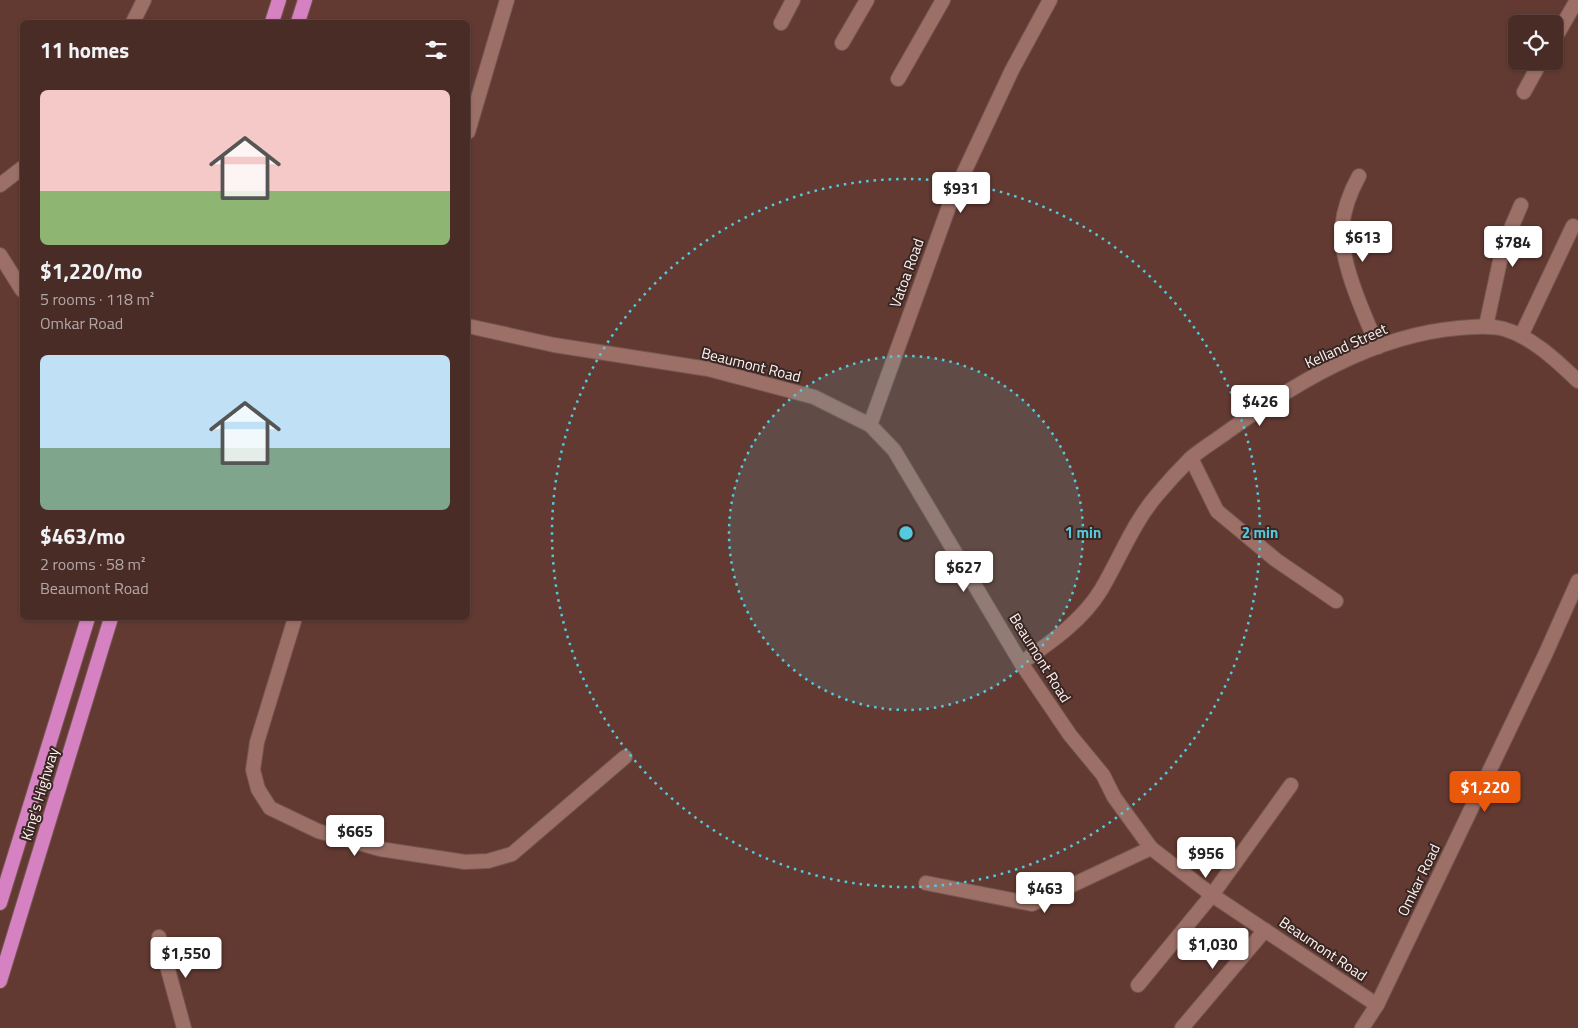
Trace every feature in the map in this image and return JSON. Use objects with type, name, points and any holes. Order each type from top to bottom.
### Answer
[{"type":"highway","points":[[273,20],[279,0]]},
{"type":"highway","points":[[299,20],[305,0]]},
{"type":"highway","name":"King's Highway","points":[[0,903],[87,620]]},
{"type":"highway","name":"King's Highway","points":[[0,981],[110,620]]},
{"type":"street","points":[[134,20],[144,0]]},
{"type":"street","points":[[470,125],[507,0]]},
{"type":"street","points":[[781,23],[793,0]]},
{"type":"street","points":[[842,43],[867,0]]},
{"type":"street","points":[[898,79],[943,0]]},
{"type":"street","name":"Vatoa Road","points":[[870,425],[952,198],[1012,70],[1050,0]]},
{"type":"street","points":[[1563,24],[1577,0]]},
{"type":"street","points":[[1524,92],[1536,70]]},
{"type":"street","points":[[3,178],[20,169]]},
{"type":"street","points":[[1360,176],[1349,194],[1342,229],[1347,261],[1362,309],[1378,347]]},
{"type":"street","points":[[1486,326],[1503,248],[1521,205]]},
{"type":"street","points":[[1521,336],[1572,226]]},
{"type":"street","points":[[0,255],[20,287]]},
{"type":"street","name":"Beaumont Road","points":[[470,326],[554,345],[708,369],[751,379],[814,397],[870,425],[894,450],[1021,663],[1070,735],[1102,775],[1114,797],[1151,848],[1212,895],[1377,1005]]},
{"type":"street","name":"Kelland Street","points":[[1021,663],[1065,633],[1101,591],[1127,539],[1151,504],[1191,458],[1252,415],[1312,378],[1378,347],[1430,330],[1486,326],[1504,329],[1521,336],[1558,362],[1578,381]]},
{"type":"street","points":[[1191,458],[1217,512],[1276,560],[1336,601]]},
{"type":"street","name":"Omkar Road","points":[[1362,1028],[1377,1005],[1545,655],[1578,581]]},
{"type":"street","points":[[294,620],[257,742],[253,770],[258,789],[270,808],[318,830],[380,849],[458,861],[488,861],[512,854],[625,757]]},
{"type":"street","points":[[1138,986],[1212,895],[1290,785]]},
{"type":"street","points":[[926,884],[1032,904],[1151,848]]},
{"type":"street","points":[[1182,1028],[1265,930]]},
{"type":"street","points":[[159,937],[184,1028]]}]
